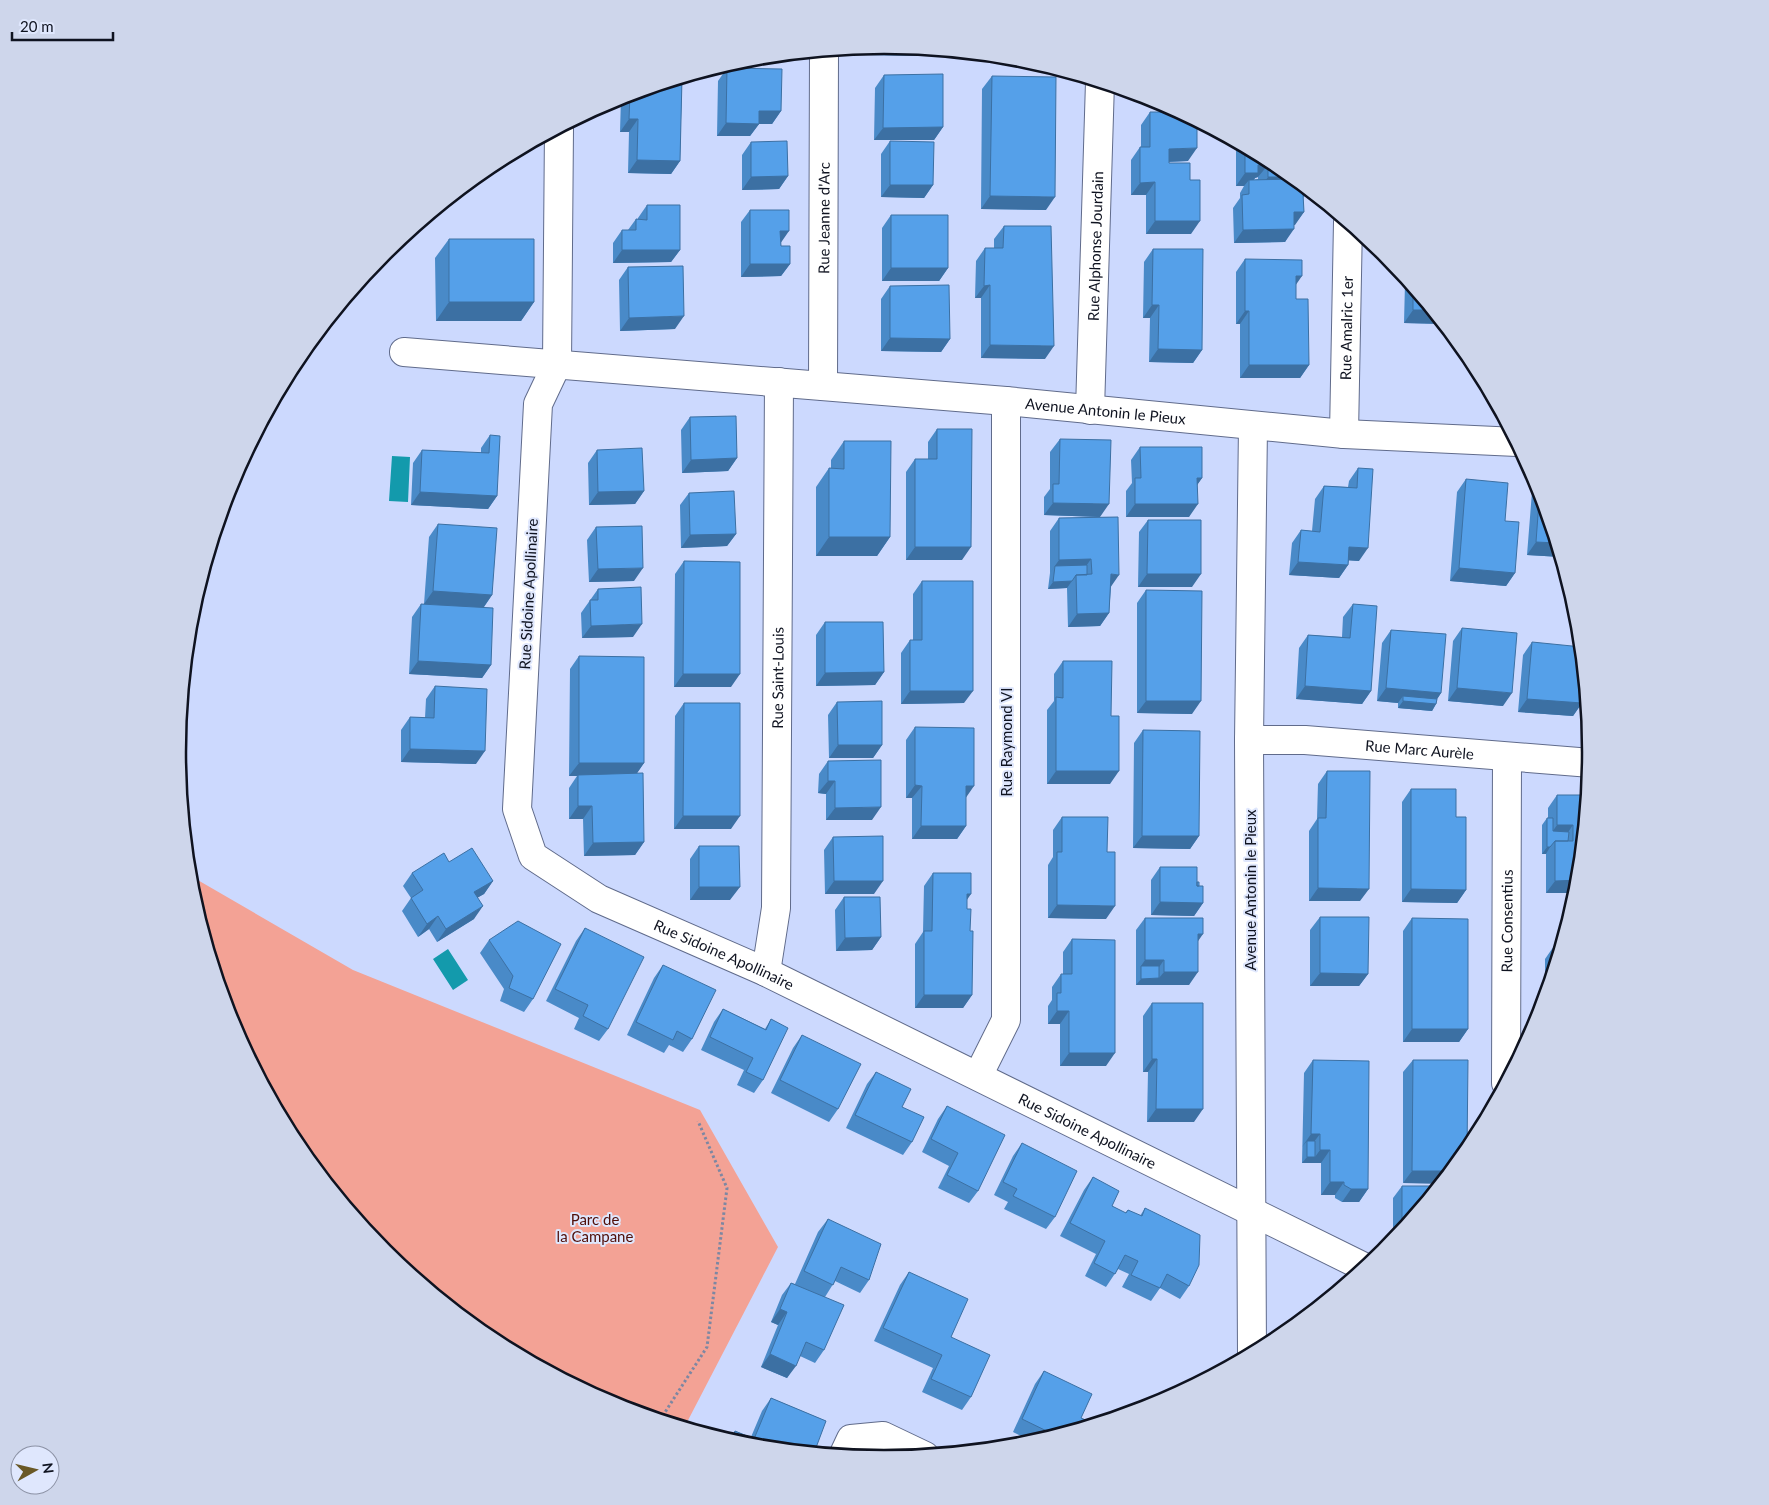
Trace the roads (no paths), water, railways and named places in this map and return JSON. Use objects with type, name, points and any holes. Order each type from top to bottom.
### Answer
[{"type":"street","name":"Rue Jeanne d'Arc","points":[[823,386],[824,57]]},
{"type":"street","name":"Rue Alphonse Jourdain","points":[[1090,410],[1100,88]]},
{"type":"street","points":[[557,364],[559,134]]},
{"type":"street","name":"Rue Amalric 1er","points":[[1344,434],[1348,230]]},
{"type":"street","name":"Avenue Antonin le Pieux","points":[[404,352],[1006,401],[1344,434],[1510,442]]},
{"type":"street","name":"Rue Sidoine Apollinaire","points":[[557,364],[538,404],[517,809],[533,856],[599,899],[766,972],[1359,1265]]},
{"type":"street","name":"Rue Saint-Louis","points":[[766,972],[776,908],[779,382]]},
{"type":"street","name":"Rue Raymond VI","points":[[978,1076],[1006,1020],[1006,401]]},
{"type":"street","name":"Avenue Antonin le Pieux","points":[[1252,1346],[1249,740],[1253,426]]},
{"type":"street","name":"Rue Marc Aurèle","points":[[1249,740],[1305,740],[1583,762]]},
{"type":"street","name":"Rue Consentius","points":[[1506,1071],[1507,757]]},
{"type":"street","points":[[846,1450],[851,1438],[883,1436],[913,1450]]},
{"type":"park label","name":"Parc de la Campane","points":[[595,1228]]}]
